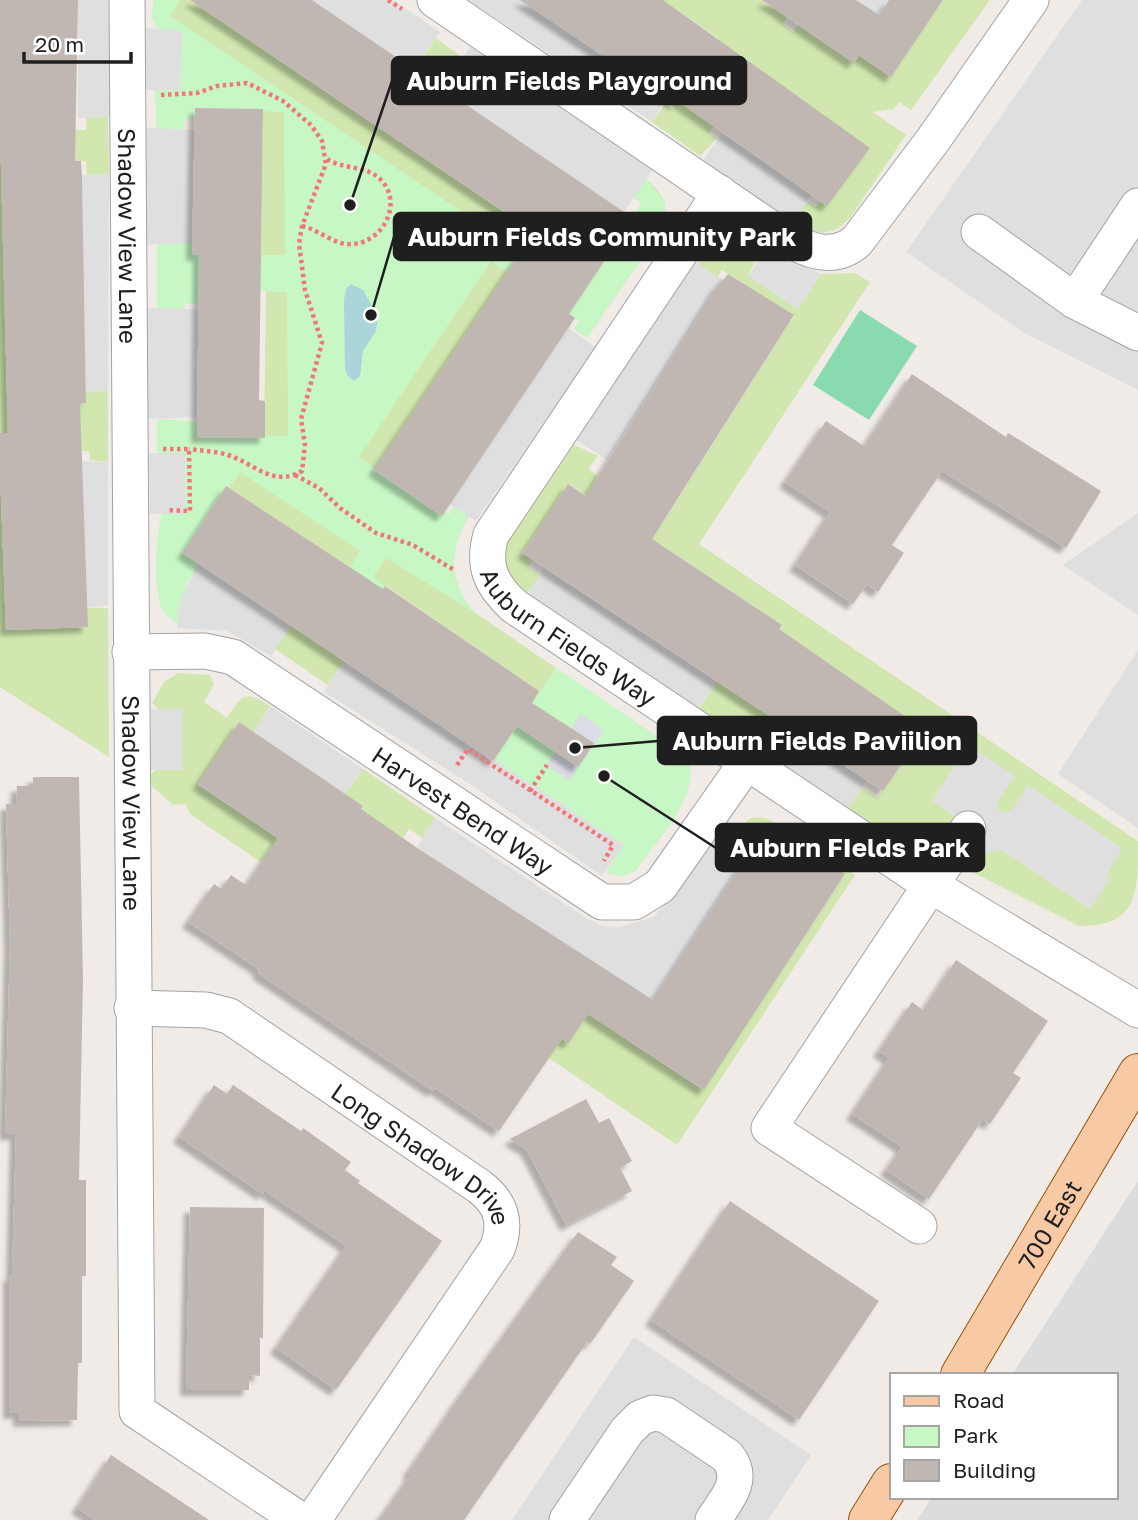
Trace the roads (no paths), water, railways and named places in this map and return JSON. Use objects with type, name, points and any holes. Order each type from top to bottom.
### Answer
[{"type":"main road","name":"700 East","points":[[961,1373],[1138,1073]]},
{"type":"main road","points":[[868,1520],[890,1485]]},
{"type":"street","name":"Shadow View Lane","points":[[127,0],[132,1008],[137,1411],[300,1520]]},
{"type":"street","points":[[423,8],[807,249],[834,253],[847,249],[857,241],[933,140],[1031,0]]},
{"type":"street","name":"Auburn Fields Way","points":[[720,193],[491,536],[486,564],[490,580],[514,606],[933,886],[1138,1010]]},
{"type":"street","points":[[1075,301],[1138,206]]},
{"type":"street","points":[[979,232],[1075,301],[1138,332]]},
{"type":"street","name":"Harvest Bend Way","points":[[130,652],[205,651],[233,657],[602,902],[634,902],[660,886],[747,762]]},
{"type":"street","points":[[919,1226],[769,1128],[933,886],[968,829]]},
{"type":"street","name":"Long Shadow Drive","points":[[132,1008],[206,1010],[229,1016],[480,1187],[500,1209],[503,1228],[497,1248],[313,1520]]},
{"type":"street","points":[[567,1520],[627,1431],[640,1418],[653,1413],[666,1415],[727,1456],[735,1465],[737,1477],[733,1490],[713,1520]]},
{"type":"water","points":[[351,284],[363,290],[378,317],[376,331],[363,351],[360,376],[354,381],[347,375],[345,368],[344,300],[346,289]]},
{"type":"place","name":"Auburn Fields Playground","points":[[350,205]]},
{"type":"place","name":"Auburn Fields Community Park","points":[[371,315]]},
{"type":"place","name":"Auburn Fields Paviilion","points":[[575,748]]},
{"type":"place","name":"Auburn FIelds Park","points":[[604,776]]}]
